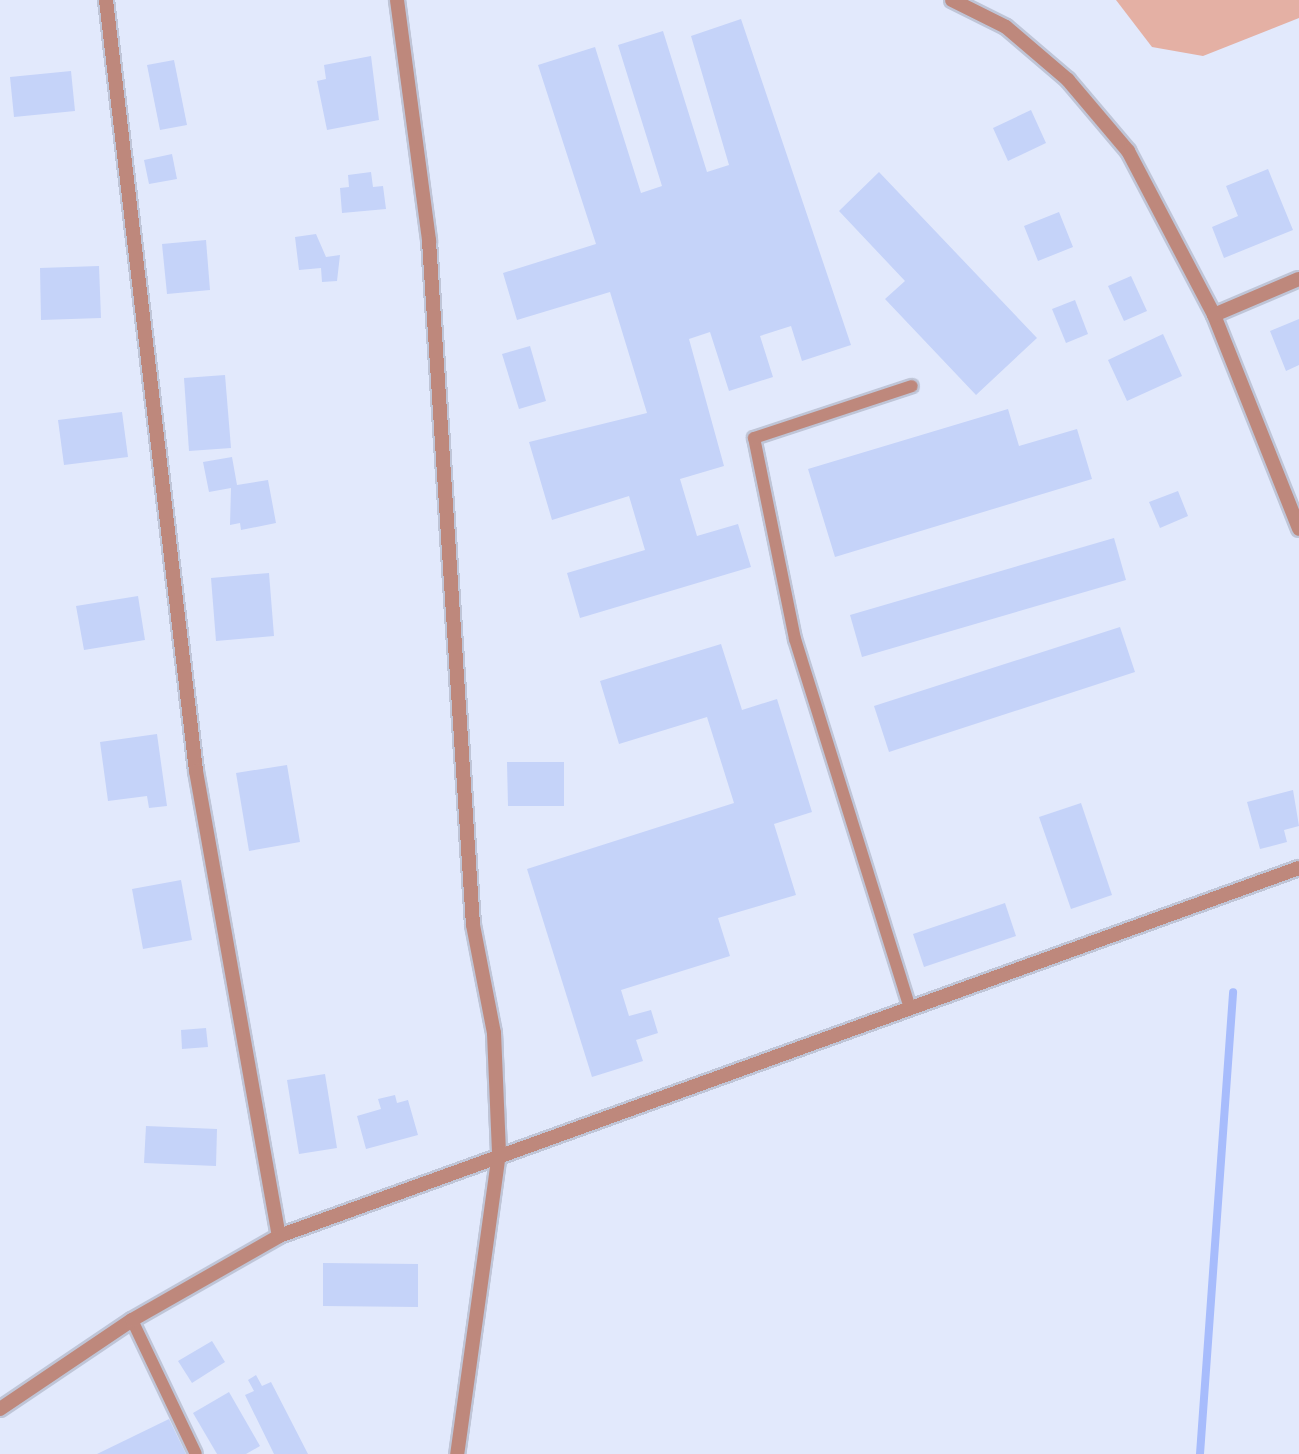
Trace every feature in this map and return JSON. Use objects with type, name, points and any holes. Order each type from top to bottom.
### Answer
[{"type":"street","points":[[106,0],[196,771],[279,1236]]},
{"type":"street","points":[[397,0],[429,241],[473,925],[494,1033],[499,1153],[457,1454]]},
{"type":"street","points":[[952,0],[1027,45],[1068,80],[1128,151],[1214,315],[1299,529]]},
{"type":"street","points":[[1214,315],[1299,279]]},
{"type":"street","points":[[0,1409],[132,1320],[279,1236],[499,1153],[1299,868]]},
{"type":"lane","points":[[909,1006],[795,639],[754,438],[912,386]]},
{"type":"lane","points":[[132,1320],[196,1454]]},
{"type":"shaded area","points":[[1116,0],[1299,0],[1299,18],[1203,56],[1152,47]]},
{"type":"building","points":[[741,19],[851,345],[802,361],[791,326],[760,336],[773,377],[729,391],[710,332],[689,339],[724,466],[680,479],[697,536],[738,524],[751,567],[580,618],[567,573],[645,550],[629,496],[552,520],[529,442],[647,413],[610,292],[517,320],[503,273],[596,244],[538,65],[595,47],[641,193],[662,186],[618,45],[663,31],[707,172],[729,165],[691,36]]},
{"type":"building","points":[[371,56],[379,120],[327,130],[317,81],[326,79],[324,65]]},
{"type":"building","points":[[174,60],[187,125],[160,130],[147,65]]},
{"type":"building","points":[[71,71],[75,111],[14,117],[10,77]]},
{"type":"building","points":[[1031,110],[1046,143],[1008,161],[993,128]]},
{"type":"building","points":[[172,154],[177,179],[149,184],[144,160]]},
{"type":"building","points":[[1268,169],[1293,230],[1224,258],[1212,227],[1238,216],[1226,186]]},
{"type":"building","points":[[371,172],[373,187],[383,186],[386,209],[342,213],[340,188],[349,187],[348,175]]},
{"type":"building","points":[[879,172],[1037,338],[976,395],[885,299],[905,281],[839,211]]},
{"type":"building","points":[[1059,212],[1073,247],[1038,261],[1024,226]]},
{"type":"building","points":[[316,234],[326,257],[340,255],[337,281],[322,282],[321,268],[299,270],[295,237]]},
{"type":"building","points":[[206,240],[210,290],[167,294],[162,244]]},
{"type":"building","points":[[99,266],[101,318],[41,320],[40,268]]},
{"type":"building","points":[[1131,276],[1147,311],[1124,321],[1108,286]]},
{"type":"building","points":[[1075,300],[1088,334],[1066,343],[1052,309]]},
{"type":"building","points":[[1299,319],[1299,365],[1286,371],[1270,331]]},
{"type":"building","points":[[1163,334],[1182,376],[1127,401],[1108,360]]},
{"type":"building","points":[[530,346],[546,401],[519,409],[502,354]]},
{"type":"building","points":[[225,375],[231,448],[189,451],[184,378]]},
{"type":"building","points":[[1008,409],[1019,446],[1077,429],[1092,479],[835,557],[808,469]]},
{"type":"building","points":[[122,412],[128,457],[64,465],[58,420]]},
{"type":"building","points":[[232,457],[237,485],[268,480],[276,523],[241,530],[240,523],[230,525],[231,488],[209,492],[203,462]]},
{"type":"building","points":[[1178,491],[1188,516],[1160,528],[1149,502]]},
{"type":"building","points":[[1114,538],[1126,580],[862,657],[850,615]]},
{"type":"building","points":[[269,573],[274,636],[216,641],[211,578]]},
{"type":"building","points":[[138,596],[145,640],[84,650],[76,606]]},
{"type":"building","points":[[1120,627],[1135,672],[889,752],[874,706]]},
{"type":"building","points":[[721,644],[742,710],[777,699],[812,812],[774,824],[796,895],[718,918],[730,956],[621,990],[629,1016],[651,1010],[658,1033],[636,1040],[643,1061],[592,1077],[527,869],[734,803],[707,717],[619,744],[600,681]]},
{"type":"building","points":[[157,734],[167,806],[149,808],[147,796],[108,801],[100,742]]},
{"type":"building","points":[[507,762],[564,762],[564,806],[508,806]]},
{"type":"building","points":[[287,765],[300,842],[249,851],[236,773]]},
{"type":"building","points":[[1293,790],[1299,826],[1284,830],[1287,842],[1260,849],[1247,802]]},
{"type":"building","points":[[1081,803],[1112,895],[1071,909],[1039,817]]},
{"type":"building","points":[[181,880],[192,940],[143,949],[132,889]]},
{"type":"building","points":[[1005,903],[1016,936],[924,967],[913,934]]},
{"type":"building","points":[[206,1028],[208,1047],[182,1049],[181,1030]]},
{"type":"building","points":[[325,1074],[337,1148],[299,1154],[287,1080]]},
{"type":"building","points":[[395,1095],[397,1103],[408,1100],[418,1135],[366,1149],[357,1116],[381,1109],[378,1099]]},
{"type":"building","points":[[146,1126],[217,1129],[216,1166],[144,1163]]},
{"type":"building","points":[[323,1263],[418,1264],[418,1307],[323,1306]]},
{"type":"building","points":[[212,1341],[225,1362],[192,1383],[178,1361]]},
{"type":"building","points":[[256,1375],[262,1386],[271,1382],[308,1454],[274,1454],[245,1395],[254,1391],[248,1380]]},
{"type":"building","points":[[229,1392],[260,1446],[246,1454],[217,1454],[193,1413]]},
{"type":"building","points":[[169,1419],[186,1454],[97,1454]]},
{"type":"waterway","points":[[1200,1454],[1233,992]]}]
